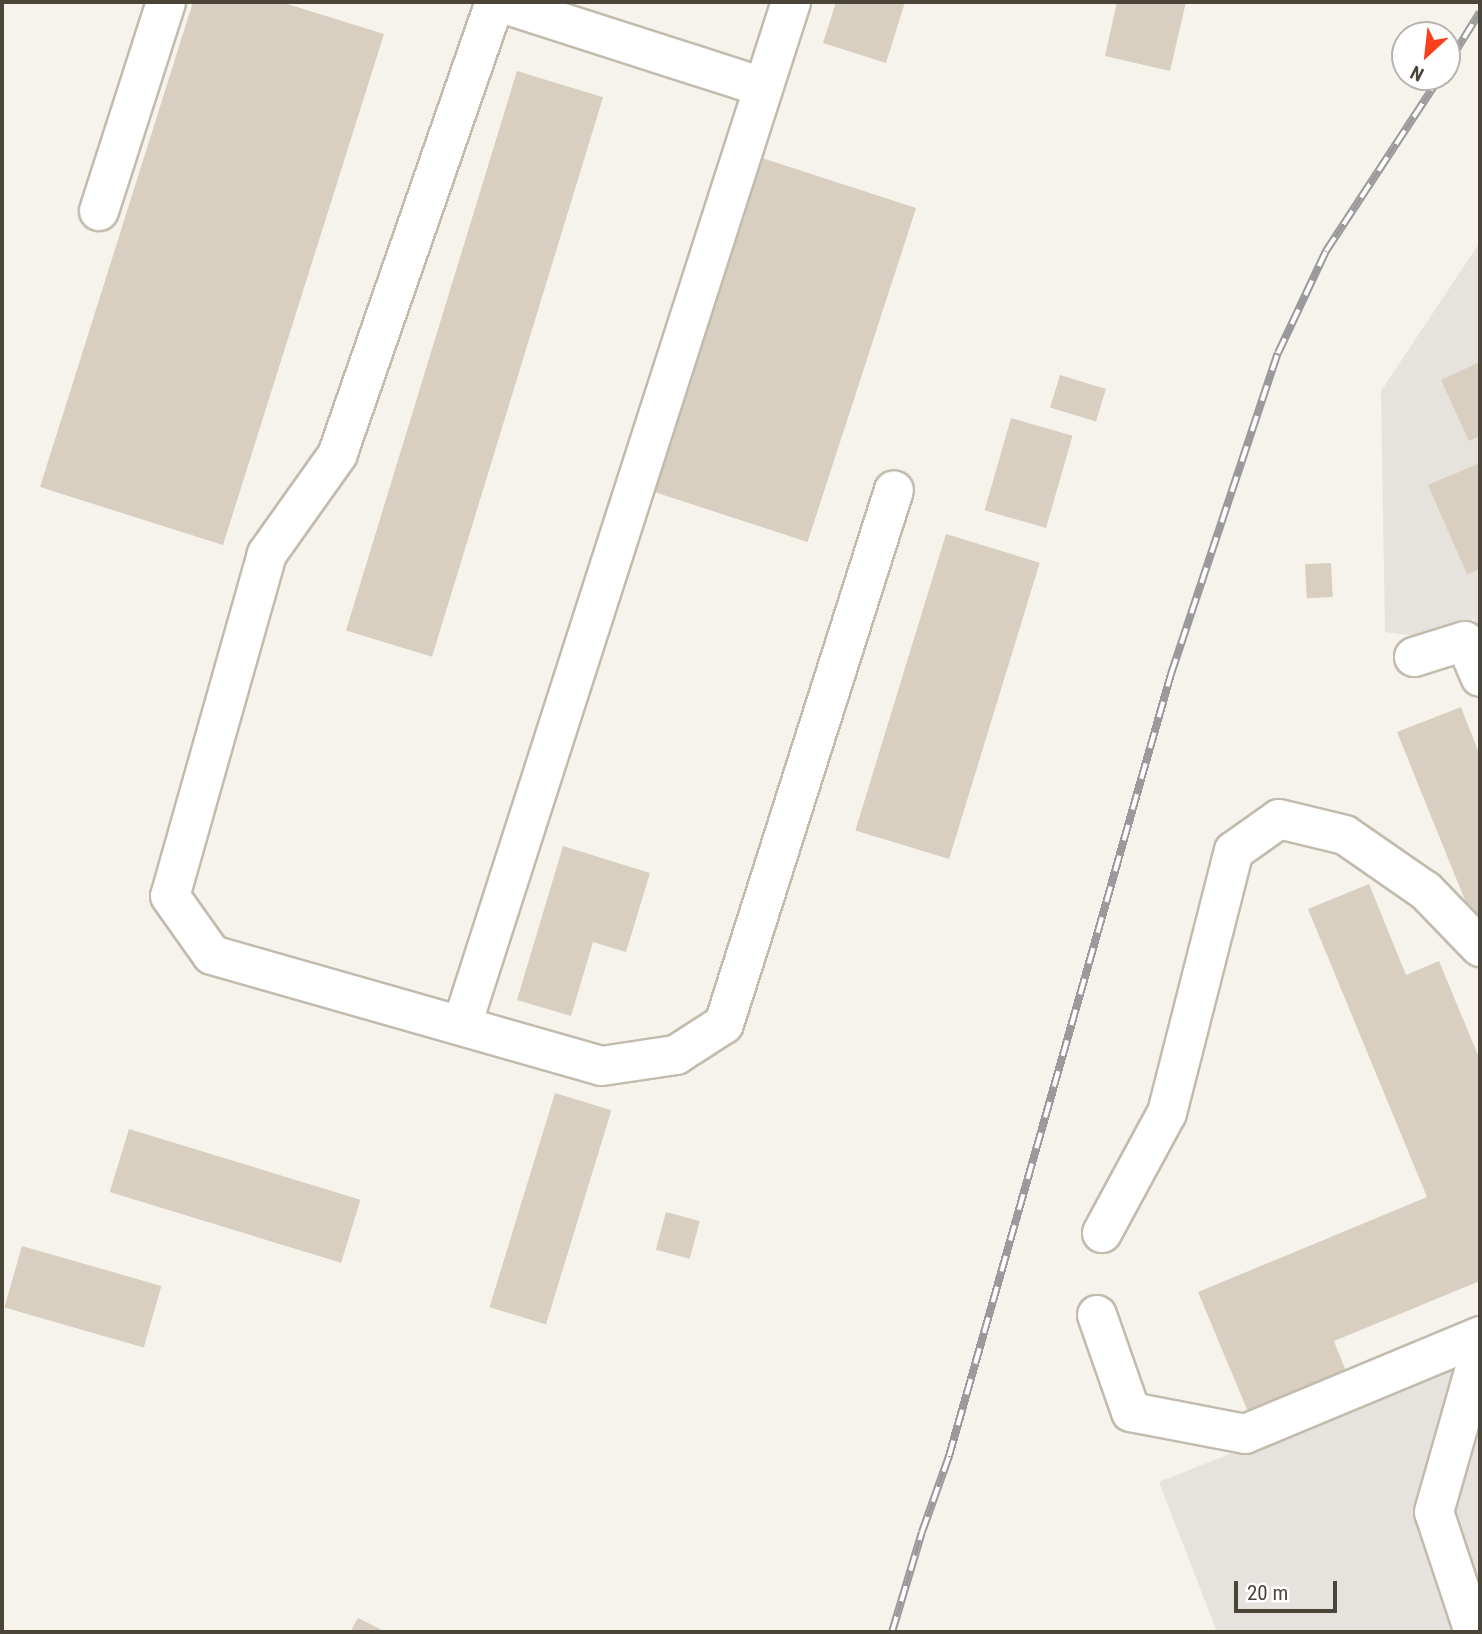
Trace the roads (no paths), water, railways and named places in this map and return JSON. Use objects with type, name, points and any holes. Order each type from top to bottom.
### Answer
[{"type":"lane","points":[[99,211],[166,2]]},
{"type":"lane","points":[[764,87],[497,2],[338,454],[267,554],[170,896],[212,955],[601,1066],[676,1055],[724,1024],[894,490]]},
{"type":"lane","points":[[462,1025],[791,2]]},
{"type":"lane","points":[[1413,657],[1465,641],[1480,677]]},
{"type":"lane","points":[[1102,1233],[1167,1113],[1234,851],[1279,819],[1345,835],[1426,891],[1480,947]]},
{"type":"lane","points":[[1097,1315],[1131,1412],[1245,1434],[1480,1335]]},
{"type":"lane","points":[[1474,1632],[1434,1512],[1480,1350]]},
{"type":"railway","points":[[1461,43],[1480,12]]},
{"type":"railway","points":[[892,1632],[922,1532],[949,1456],[1171,674],[1278,353],[1326,251],[1431,91]]}]
